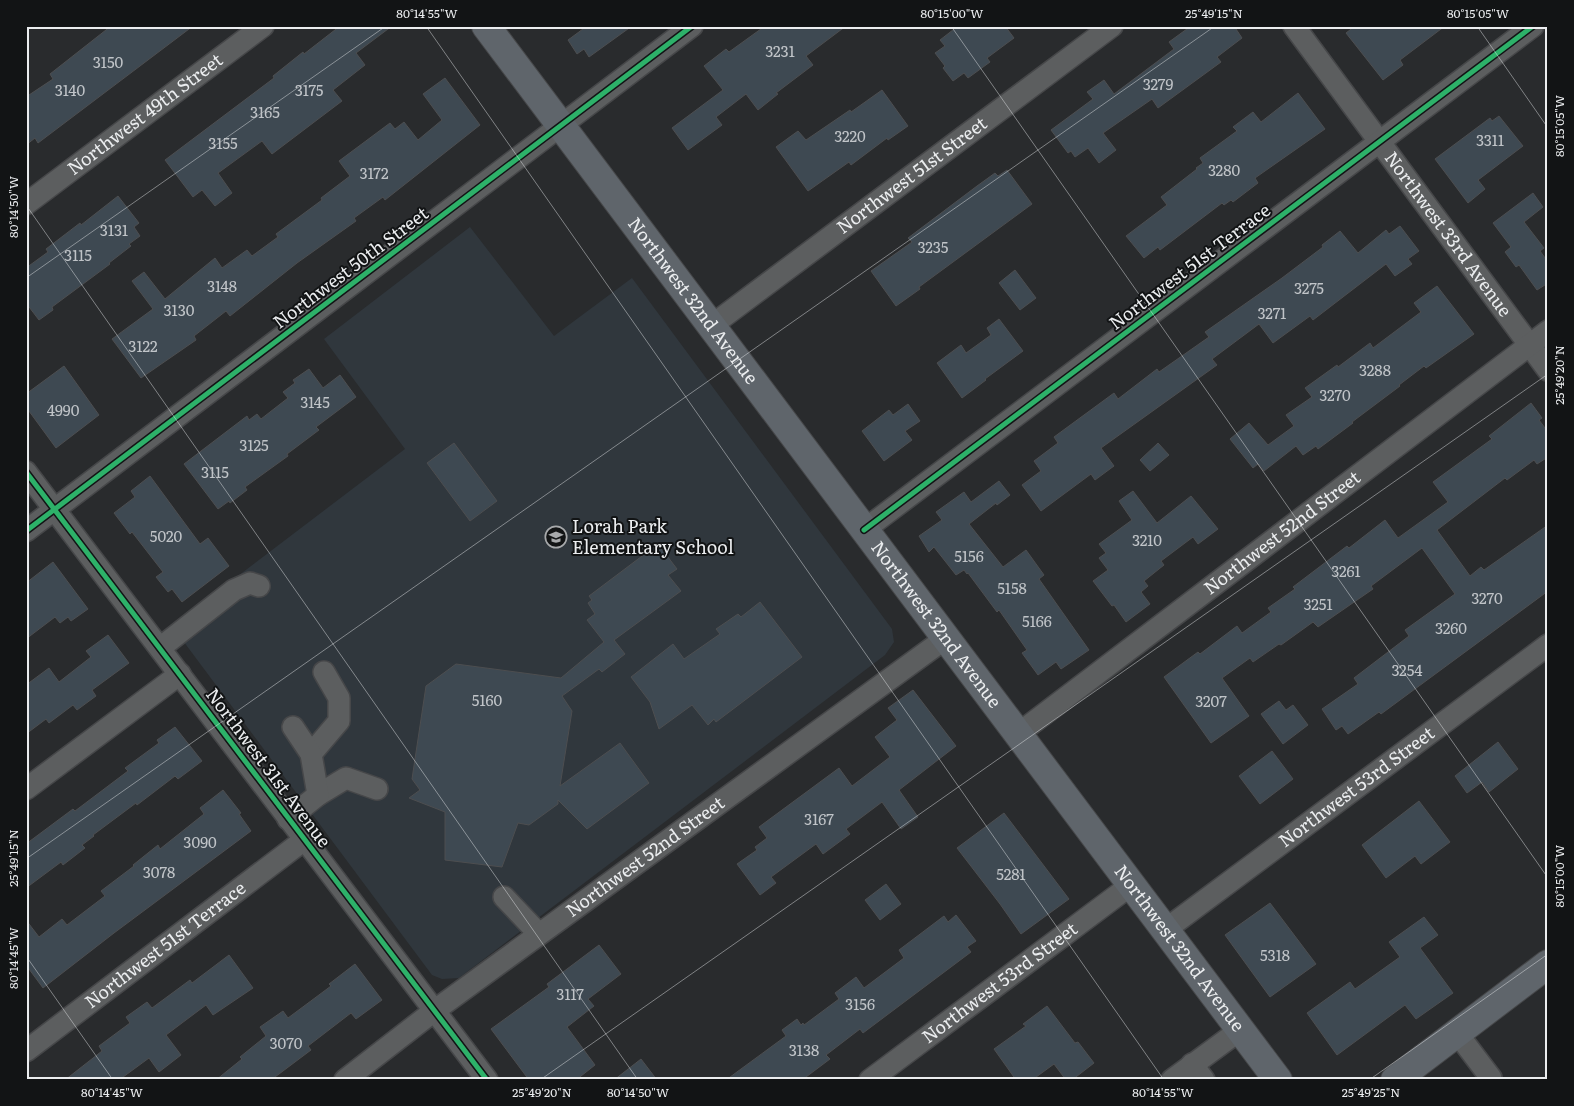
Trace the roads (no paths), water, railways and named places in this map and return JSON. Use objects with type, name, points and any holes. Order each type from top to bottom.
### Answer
[{"type":"main road","name":"Northwest 32nd Avenue","points":[[486,26],[1278,1080]]},
{"type":"main road","points":[[1395,1080],[1548,964]]},
{"type":"street","name":"Northwest 49th Street","points":[[26,204],[263,26]]},
{"type":"street","name":"Northwest 50th Street","points":[[26,531],[692,26]]},
{"type":"street","name":"Northwest 51st Street","points":[[711,326],[1112,26]]},
{"type":"street","name":"Northwest 33rd Avenue","points":[[1294,26],[1548,370]]},
{"type":"street","name":"Northwest 51st Terrace","points":[[864,530],[1533,26]]},
{"type":"street","name":"Northwest 52nd Street","points":[[1018,734],[1548,331]]},
{"type":"street","name":"Northwest 31st Avenue","points":[[26,472],[487,1080]]},
{"type":"street","points":[[160,648],[234,590],[250,583],[259,586]]},
{"type":"street","name":"Northwest 52nd Street","points":[[345,1080],[434,1010],[946,638]]},
{"type":"street","name":"Northwest 53rd Street","points":[[1165,930],[1548,645]]},
{"type":"street","points":[[312,754],[339,720],[339,698],[324,672]]},
{"type":"street","points":[[26,789],[180,674]]},
{"type":"street","points":[[293,726],[312,754],[318,795]]},
{"type":"street","points":[[288,819],[318,795],[346,778],[377,789]]},
{"type":"street","name":"Northwest 51st Terrace","points":[[26,1050],[304,840]]},
{"type":"street","name":"Northwest 53rd Street","points":[[870,1080],[1132,885]]},
{"type":"street","points":[[504,897],[539,934]]},
{"type":"street","points":[[1172,1080],[1198,1072],[1240,1030]]},
{"type":"street","points":[[1457,1033],[1491,1078]]},
{"type":"place","name":"Lorah Park Elementary School","points":[[556,537]]}]
